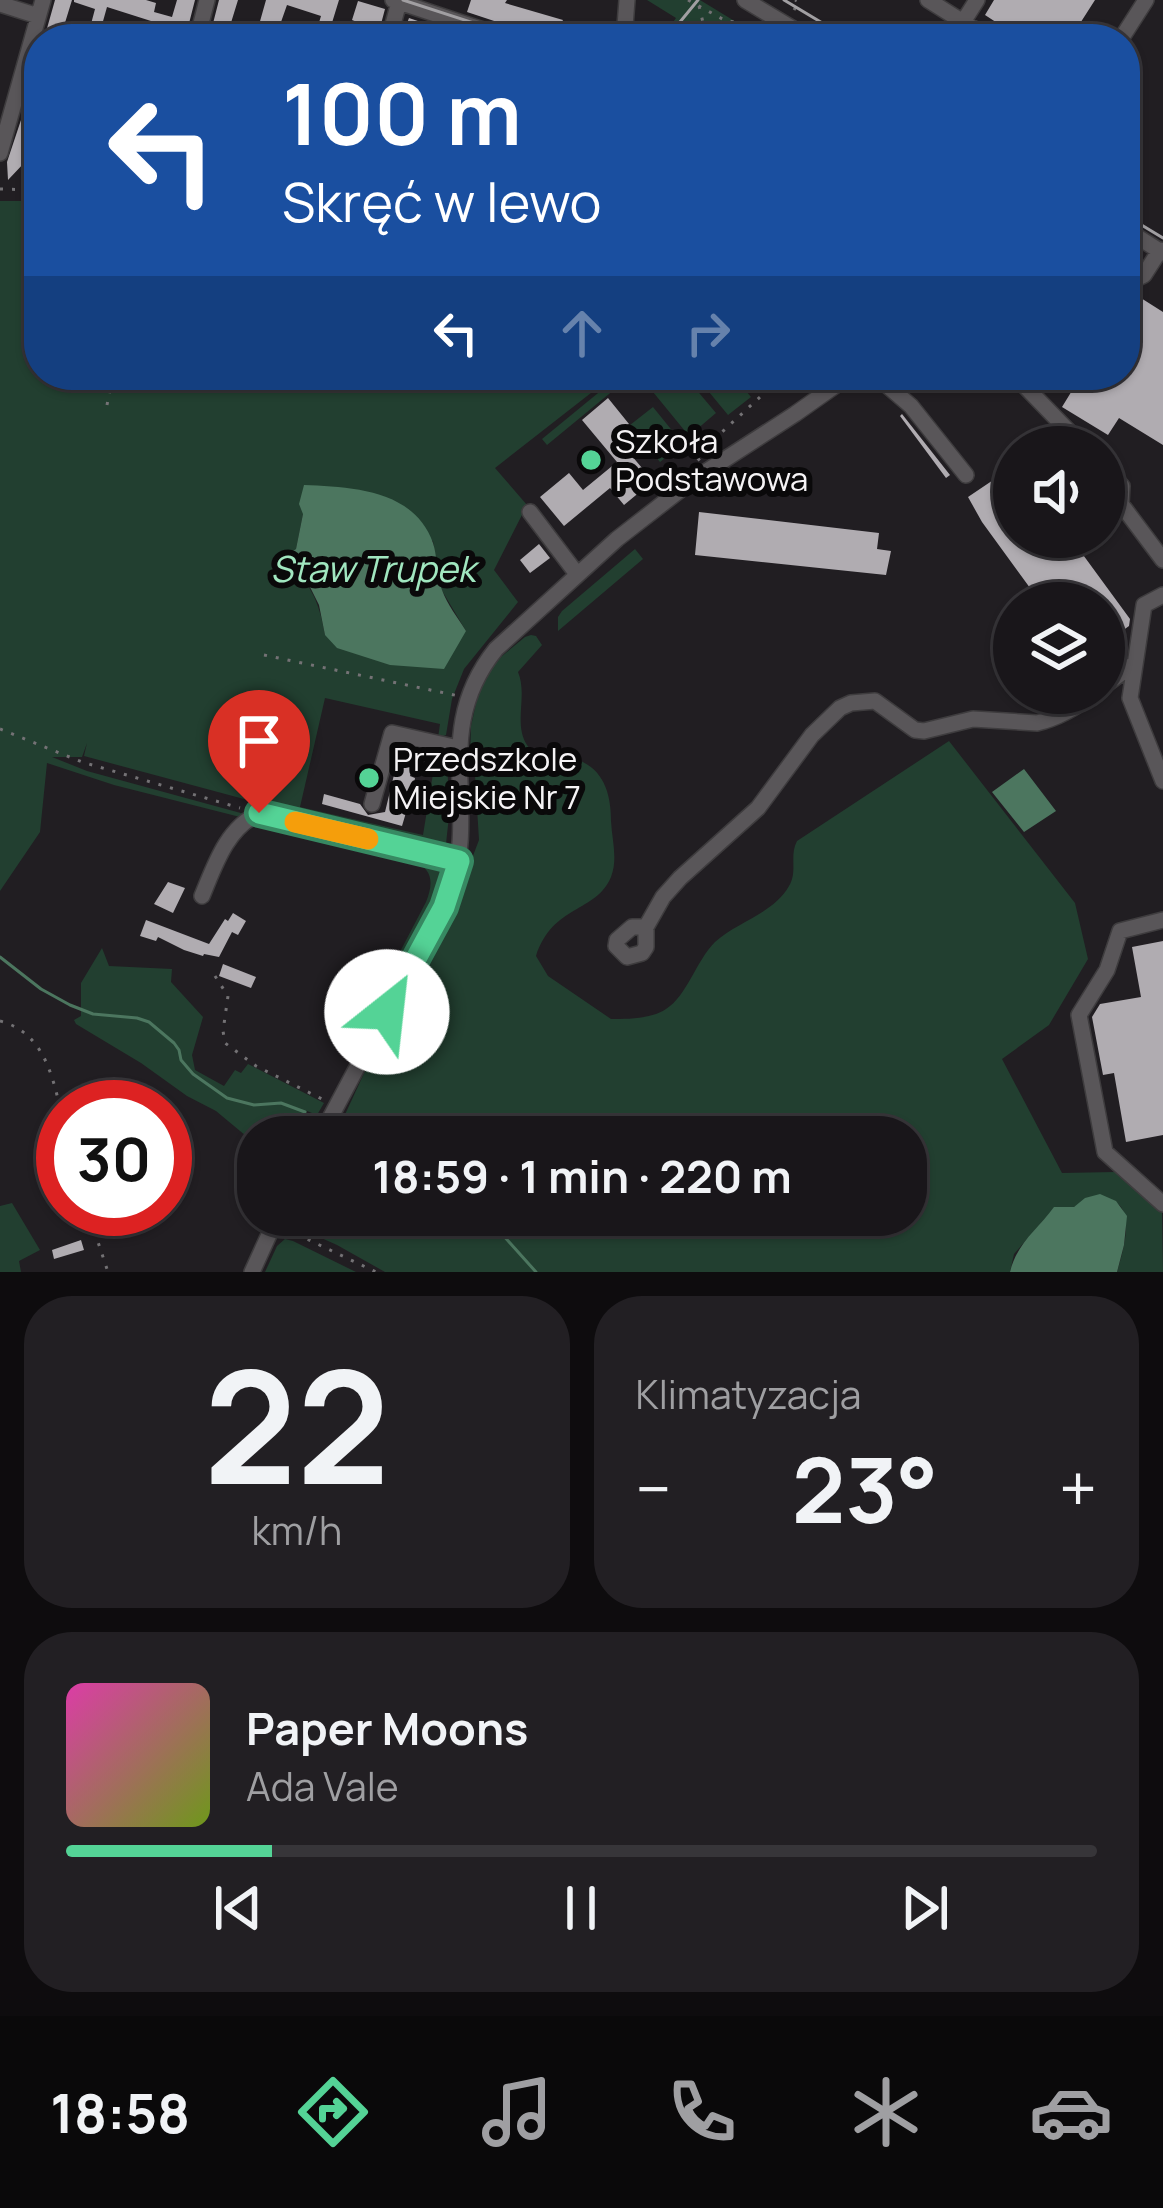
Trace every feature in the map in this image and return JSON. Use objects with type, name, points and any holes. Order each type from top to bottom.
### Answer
[{"type":"street","points":[[745,0],[785,24]]},
{"type":"street","points":[[928,0],[966,24]]},
{"type":"street","points":[[963,22],[977,0]]},
{"type":"street","points":[[396,1],[465,24]]},
{"type":"street","points":[[0,4],[40,8]]},
{"type":"street","points":[[0,153],[24,58]]},
{"type":"street","points":[[1140,277],[1161,252]]},
{"type":"street","points":[[331,1116],[444,907],[459,861],[460,696],[496,649],[578,574],[693,480],[829,390]]},
{"type":"street","points":[[892,390],[966,475]]},
{"type":"street","points":[[1029,390],[1064,426]]},
{"type":"street","points":[[1125,511],[1163,560]]},
{"type":"street","points":[[530,512],[578,574]]},
{"type":"street","points":[[1163,595],[1144,605],[1130,698],[1163,781]]},
{"type":"street","points":[[1125,670],[1135,663]]},
{"type":"street","points":[[646,927],[672,886],[758,808],[818,728],[850,703],[875,701],[915,730],[930,731],[973,719],[1037,723],[1063,714]]},
{"type":"street","points":[[372,804],[392,733],[458,748]]},
{"type":"street","points":[[202,896],[227,842],[240,825],[259,813],[459,861]]},
{"type":"street","points":[[1163,920],[1120,931],[1107,970],[1079,1015],[1105,1152],[1163,1204]]},
{"type":"street","points":[[251,1272],[268,1236]]},
{"type":"path","points":[[688,0],[726,21],[745,23]]},
{"type":"path","points":[[698,6],[703,24]]},
{"type":"path","points":[[107,405],[110,390]]},
{"type":"path","points":[[696,456],[760,398],[758,390]]},
{"type":"path","points":[[690,449],[702,464]]},
{"type":"path","points":[[264,655],[460,696]]},
{"type":"path","points":[[0,729],[82,762],[259,813]]},
{"type":"path","points":[[214,976],[229,996],[225,1043],[256,1066],[336,1106]]},
{"type":"path","points":[[0,1021],[30,1038],[46,1057],[52,1080]]},
{"type":"path","points":[[96,1236],[108,1272]]},
{"type":"path","points":[[301,1236],[376,1272]]},
{"type":"shaded area","points":[[647,0],[700,0],[739,24],[672,24],[676,18]]},
{"type":"shaded area","points":[[0,201],[24,201],[24,390],[595,390],[495,468],[527,505],[494,570],[518,602],[464,669],[452,699],[446,735],[438,738],[440,724],[325,698],[300,807],[423,835],[437,749],[447,751],[445,853],[84,756],[87,743],[82,757],[52,757],[248,815],[244,818],[114,785],[47,763],[40,832],[0,891]],"holes":[[[303,514],[433,541],[441,589],[466,631],[325,635],[312,592],[285,556],[296,549]]]},
{"type":"shaded area","points":[[602,390],[614,390],[547,445],[542,439]]},
{"type":"shaded area","points":[[651,390],[697,390],[716,413],[689,436]]},
{"type":"shaded area","points":[[707,390],[745,390],[751,397],[728,415]]},
{"type":"shaded area","points":[[653,407],[683,444],[660,462],[630,425]]},
{"type":"shaded area","points":[[635,549],[643,559],[558,631],[562,611]]},
{"type":"shaded area","points":[[536,636],[542,645],[518,672],[523,737],[538,756],[571,758],[595,770],[610,802],[614,849],[613,870],[604,889],[553,927],[536,956],[548,976],[611,1019],[646,1017],[666,1009],[680,996],[715,942],[782,896],[792,880],[797,841],[949,741],[1075,903],[1088,959],[1049,1025],[1002,1059],[1062,1173],[1115,1172],[1162,1211],[1163,1272],[1117,1272],[1126,1222],[1117,1203],[1107,1198],[1054,1208],[1014,1254],[1010,1272],[385,1272],[317,1236],[927,1236],[927,1116],[344,1116],[378,1043],[456,900],[479,840],[470,759],[477,699],[488,672],[525,637]]},
{"type":"shaded area","points":[[254,819],[440,863],[445,868],[428,915],[349,1060],[345,1057],[426,902],[431,884],[428,873],[414,860]]},
{"type":"shaded area","points":[[102,948],[109,966],[172,969],[171,982],[203,1017],[192,1055],[195,1070],[224,1086],[235,1070],[241,1073],[248,1064],[324,1103],[317,1115],[307,1111],[306,1116],[237,1116],[237,1128],[192,1099],[192,1080],[165,1080],[76,1024],[74,1020],[81,1016],[81,983]]},
{"type":"shaded area","points":[[12,1203],[40,1250],[19,1261],[21,1272],[0,1272],[0,1206]]},
{"type":"shaded area","points":[[285,1239],[293,1241],[356,1272],[265,1272]]},
{"type":"water","name":"Staw Trupek","points":[[304,485],[379,494],[411,511],[424,525],[433,543],[442,590],[466,631],[444,669],[390,665],[337,648],[325,635],[319,605],[308,583],[292,576],[285,556],[296,549]]},
{"type":"water","points":[[1024,769],[1056,811],[1024,832],[992,792]]},
{"type":"water","points":[[1100,1194],[1116,1201],[1127,1216],[1117,1272],[1010,1272],[1023,1245],[1054,1207],[1074,1207]]},
{"type":"building","points":[[55,0],[72,0],[65,24],[48,24]]},
{"type":"building","points":[[146,0],[156,3],[154,12],[172,17],[177,0],[195,0],[189,24],[150,24],[107,7],[102,24],[91,24],[95,9],[74,2]]},
{"type":"building","points":[[219,0],[238,0],[231,24],[213,24]]},
{"type":"building","points":[[266,0],[339,0],[332,24],[319,24],[321,16],[287,5],[280,24],[259,24]]},
{"type":"building","points":[[471,0],[507,0],[505,3],[568,23],[503,24],[467,12]]},
{"type":"building","points":[[994,0],[1095,0],[1080,24],[999,24],[985,15]]},
{"type":"building","points":[[358,1],[385,9],[381,24],[352,20]]},
{"type":"building","points":[[24,111],[24,163],[8,180],[7,162]]},
{"type":"building","points":[[1140,297],[1163,312],[1163,445],[1119,418],[1114,426],[1093,426],[1062,407],[1072,390],[1140,390]]},
{"type":"building","points":[[608,398],[629,424],[615,436],[653,481],[624,505],[610,488],[564,526],[540,497],[569,473],[583,490],[617,462],[582,420]]},
{"type":"building","points":[[900,416],[950,475],[946,478]]},
{"type":"building","points":[[993,480],[993,537],[982,522],[968,497]]},
{"type":"building","points":[[699,512],[879,533],[877,549],[891,551],[886,575],[695,555]]},
{"type":"building","points":[[539,544],[550,558],[530,573],[520,560]]},
{"type":"building","points":[[1008,558],[1085,558],[1103,582],[1026,582]]},
{"type":"building","points":[[400,750],[416,754],[410,776],[415,778],[413,789],[402,826],[322,804],[324,794],[360,804],[368,815],[385,812]]},
{"type":"building","points":[[168,882],[185,888],[173,913],[154,904]]},
{"type":"building","points":[[233,913],[246,921],[238,935],[232,932],[219,957],[184,950],[158,937],[156,941],[140,936],[146,920],[209,944]]},
{"type":"building","points":[[1163,941],[1163,1135],[1126,1142],[1114,1073],[1103,1075],[1092,1017],[1100,1004],[1141,997],[1132,947]]},
{"type":"building","points":[[223,964],[256,977],[251,988],[219,976]]},
{"type":"building","points":[[81,1240],[84,1250],[54,1259],[52,1250]]},
{"type":"waterway","points":[[0,957],[70,1005],[93,1014],[149,1022],[174,1043],[193,1074],[227,1098],[254,1105],[281,1103],[305,1112]]},
{"type":"waterway","points":[[504,1236],[536,1272]]},
{"type":"tram line","points":[[403,0],[477,24]]},
{"type":"tram line","points":[[678,24],[698,0]]},
{"type":"tram line","points":[[784,0],[824,24]]},
{"type":"tram line","points":[[1140,224],[1163,238]]},
{"type":"slow traffic","points":[[295,822],[368,839]]},
{"type":"place","name":"Szkoła Podstawowa","points":[[591,460]]},
{"type":"place","name":"Przedszkole Miejskie Nr 7","points":[[369,778]]},
{"type":"route","points":[[259,813],[459,861],[444,907],[387,1012]]}]
